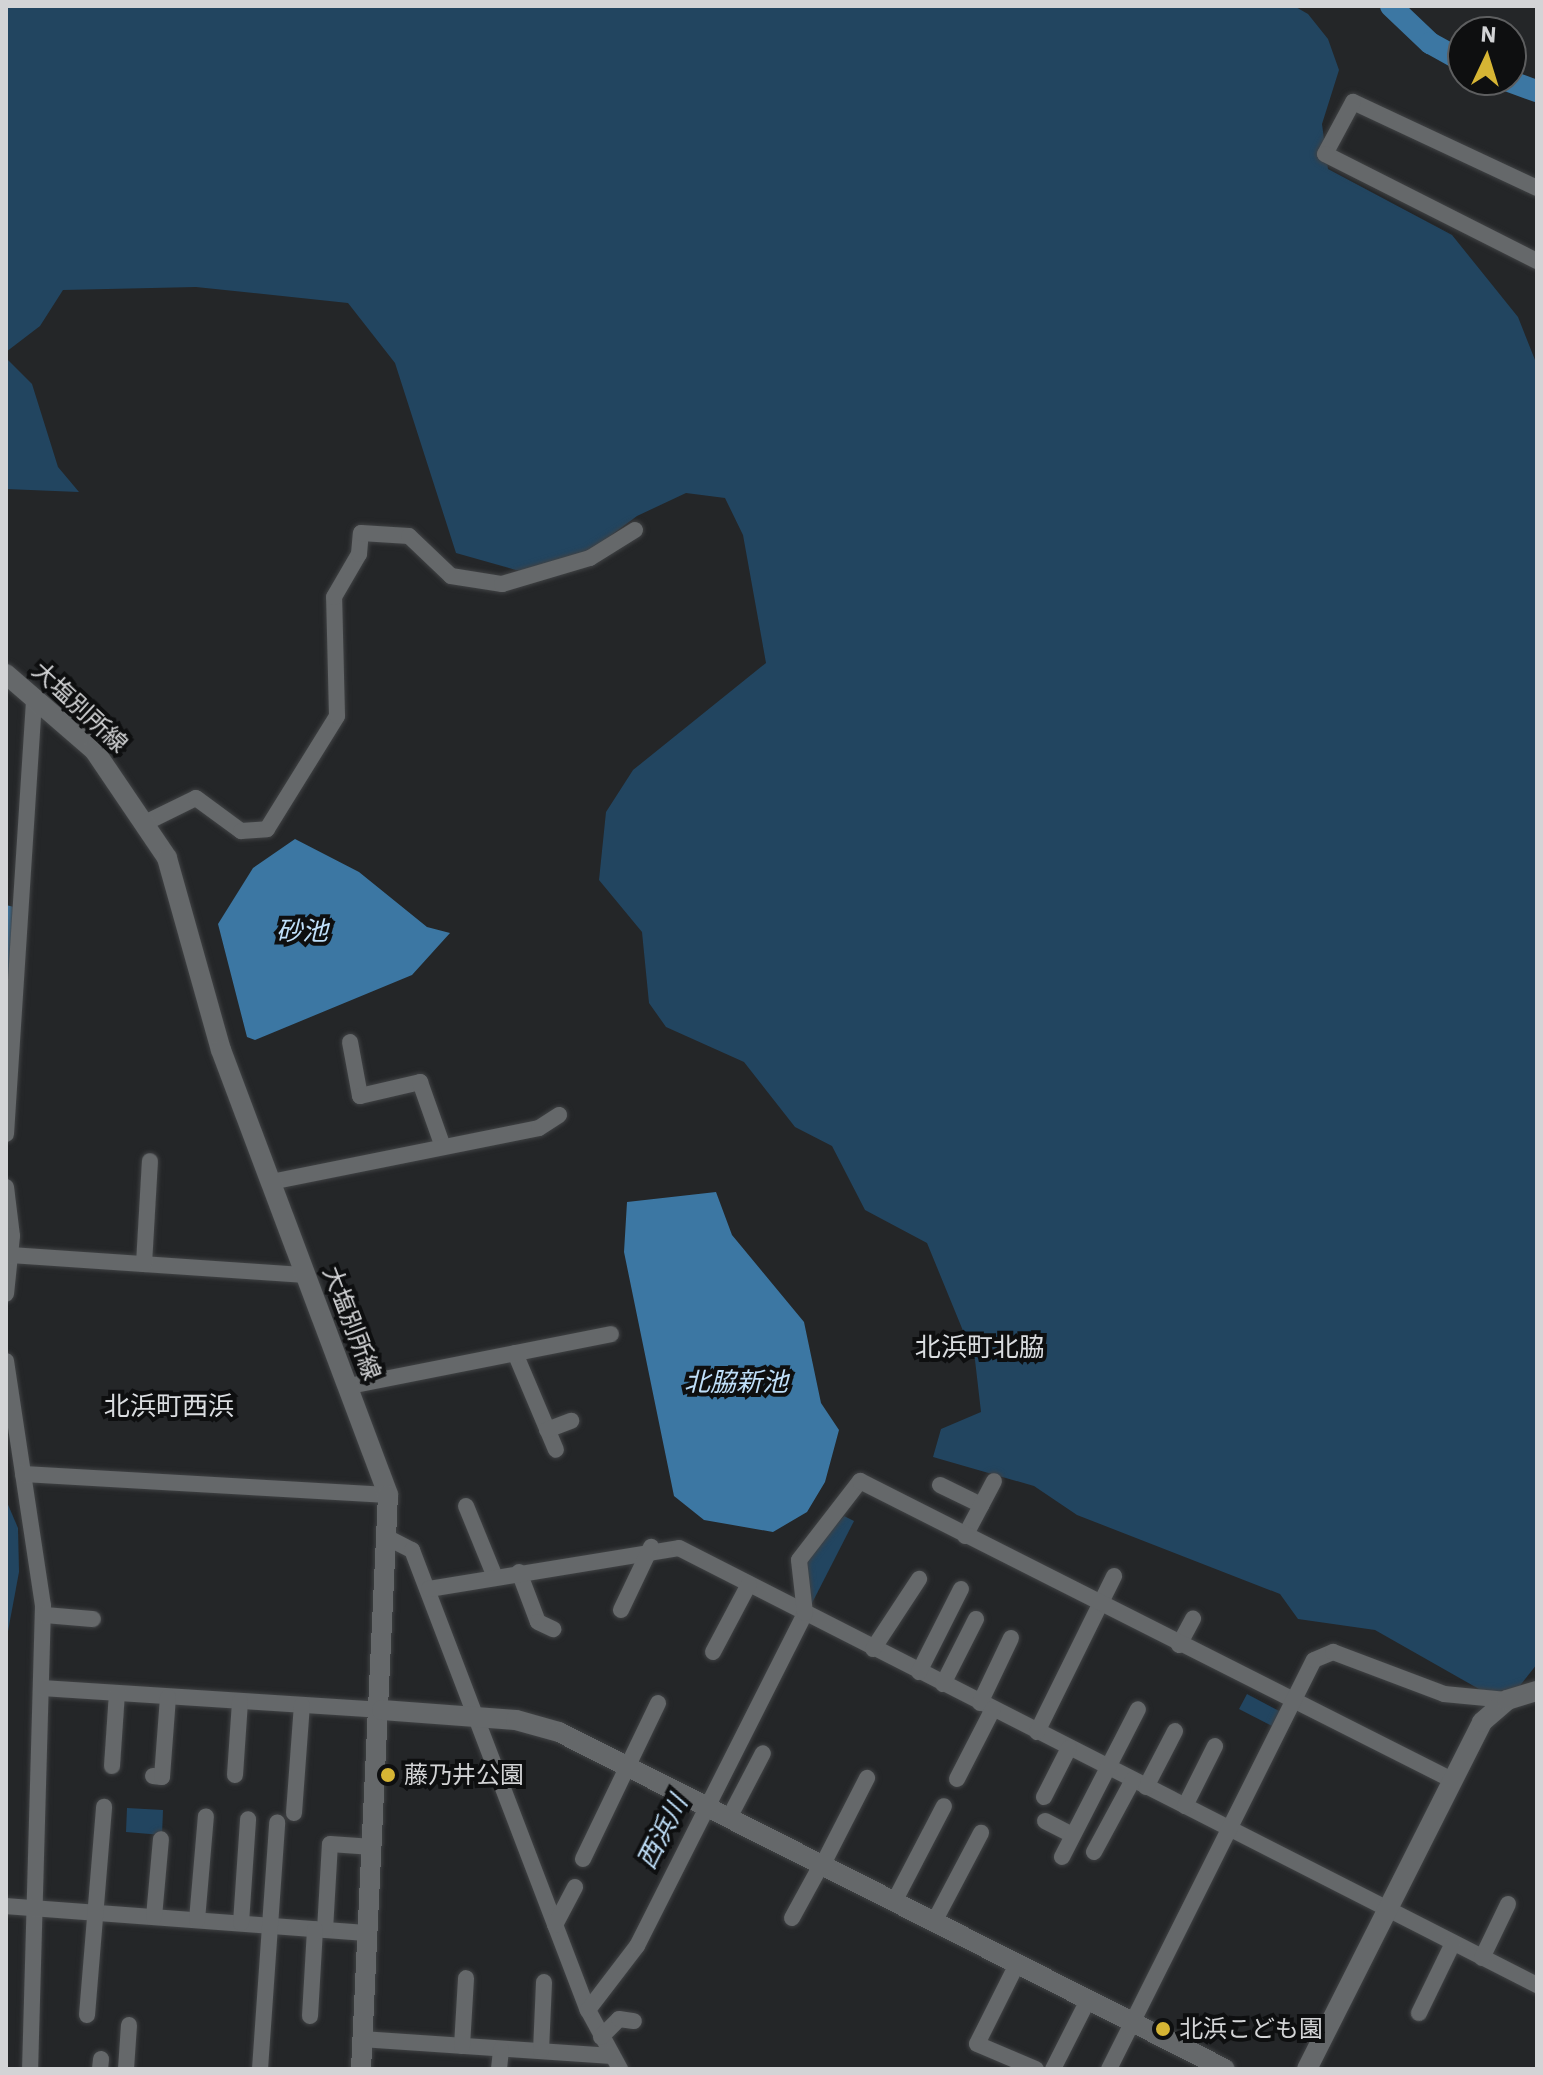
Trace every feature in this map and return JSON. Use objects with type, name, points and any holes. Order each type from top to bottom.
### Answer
[{"type":"main road","name":"大塩別所線","points":[[6,674],[94,750],[149,821],[167,858],[221,1050],[388,1495],[390,1539],[382,1710],[361,2069]]},
{"type":"main road","points":[[1307,2069],[1482,1722],[1507,1700],[1537,1691]]},
{"type":"main road","points":[[382,1710],[475,1716],[548,1728],[1225,2069]]},
{"type":"street","points":[[1537,188],[1353,102],[1325,154],[1537,261]]},
{"type":"street","points":[[149,821],[196,798],[241,831],[267,829],[342,701],[334,674],[334,597],[359,554],[361,533],[409,536],[451,576],[502,584],[568,567],[635,530]]},
{"type":"street","points":[[6,1134],[34,698]]},
{"type":"street","points":[[350,1042],[360,1096],[420,1082],[443,1147]]},
{"type":"street","points":[[271,1182],[539,1128],[559,1115]]},
{"type":"street","points":[[144,1264],[150,1161]]},
{"type":"street","points":[[6,1187],[11,1255],[6,1294]]},
{"type":"street","points":[[11,1255],[305,1275]]},
{"type":"street","points":[[349,1386],[611,1334]]},
{"type":"street","points":[[515,1353],[543,1429],[556,1450]]},
{"type":"street","points":[[6,1361],[44,1615],[30,2069]]},
{"type":"street","points":[[543,1429],[571,1421]]},
{"type":"street","points":[[23,1474],[388,1495]]},
{"type":"street","points":[[588,2010],[637,1946],[805,1613],[799,1560],[860,1481],[1099,1605],[1452,1780]]},
{"type":"street","points":[[965,1536],[994,1481]]},
{"type":"street","points":[[940,1485],[981,1505]]},
{"type":"street","points":[[466,1506],[495,1577]]},
{"type":"street","points":[[390,1539],[412,1550],[429,1589],[588,2010],[615,2063]]},
{"type":"street","points":[[429,1589],[651,1547],[679,1548],[1537,1985]]},
{"type":"street","points":[[621,1610],[651,1547]]},
{"type":"street","points":[[519,1572],[538,1622],[553,1629]]},
{"type":"street","points":[[1037,1732],[1114,1576]]},
{"type":"street","points":[[873,1649],[919,1579]]},
{"type":"street","points":[[713,1652],[749,1584]]},
{"type":"street","points":[[919,1672],[961,1589]]},
{"type":"street","points":[[44,1615],[93,1619]]},
{"type":"street","points":[[943,1684],[976,1619]]},
{"type":"street","points":[[1179,1645],[1193,1619]]},
{"type":"street","points":[[957,1779],[1011,1638]]},
{"type":"street","points":[[1109,2069],[1314,1660],[1333,1652],[1444,1694],[1507,1700]]},
{"type":"street","points":[[42,1688],[382,1710]]},
{"type":"street","points":[[112,1766],[117,1693]]},
{"type":"street","points":[[153,1776],[162,1777],[168,1697]]},
{"type":"street","points":[[235,1775],[240,1701]]},
{"type":"street","points":[[583,1859],[658,1703]]},
{"type":"street","points":[[294,1813],[302,1705]]},
{"type":"street","points":[[1062,1857],[1138,1709]]},
{"type":"street","points":[[1094,1852],[1175,1731]]},
{"type":"street","points":[[1185,1806],[1215,1746]]},
{"type":"street","points":[[1044,1797],[1069,1748]]},
{"type":"street","points":[[729,1818],[763,1753]]},
{"type":"street","points":[[792,1918],[867,1778]]},
{"type":"street","points":[[894,1902],[944,1806]]},
{"type":"street","points":[[87,2015],[104,1807]]},
{"type":"street","points":[[197,1920],[206,1816]]},
{"type":"street","points":[[241,1923],[248,1819]]},
{"type":"street","points":[[1045,1821],[1073,1835]]},
{"type":"street","points":[[260,2069],[277,1823]]},
{"type":"street","points":[[934,1922],[981,1833]]},
{"type":"street","points":[[154,1917],[161,1839]]},
{"type":"street","points":[[310,2016],[318,1994],[320,1930],[330,1844],[373,1847]]},
{"type":"street","points":[[555,1925],[575,1887]]},
{"type":"street","points":[[1482,1958],[1508,1904]]},
{"type":"street","points":[[6,1906],[368,1933]]},
{"type":"street","points":[[1419,2013],[1453,1943]]},
{"type":"street","points":[[1017,1964],[977,2044],[1036,2069]]},
{"type":"street","points":[[462,2046],[466,1978]]},
{"type":"street","points":[[541,2051],[544,1982]]},
{"type":"street","points":[[1053,2069],[1088,2000]]},
{"type":"street","points":[[601,2037],[619,2019],[634,2021]]},
{"type":"street","points":[[126,2069],[129,2025]]},
{"type":"street","points":[[362,2039],[541,2051],[573,2061],[615,2063]]},
{"type":"street","points":[[499,2069],[501,2049]]},
{"type":"shaded area","points":[[6,6],[1294,6],[1308,14],[1328,39],[1339,70],[1322,124],[1328,169],[1452,235],[1518,317],[1537,365],[1537,1664],[1518,1688],[1486,1693],[1375,1630],[1298,1619],[1280,1594],[1077,1515],[1034,1486],[933,1457],[941,1429],[981,1412],[975,1360],[927,1243],[865,1210],[832,1146],[795,1127],[744,1062],[666,1027],[649,1003],[642,932],[599,880],[606,812],[633,770],[766,663],[743,535],[725,498],[686,493],[637,516],[578,560],[523,572],[456,553],[395,363],[348,303],[196,287],[63,290],[40,326],[6,352]]},
{"type":"shaded area","points":[[6,358],[32,384],[58,467],[79,492],[6,489]]},
{"type":"shaded area","points":[[6,1500],[18,1528],[19,1572],[6,1642]]},
{"type":"shaded area","points":[[844,1516],[854,1521],[810,1607],[802,1564]]},
{"type":"shaded area","points":[[1247,1694],[1283,1713],[1276,1728],[1239,1709]]},
{"type":"shaded area","points":[[127,1808],[163,1810],[162,1835],[126,1832]]},
{"type":"water","name":"砂池","points":[[295,839],[359,872],[427,927],[450,933],[412,975],[255,1040],[247,1037],[218,924],[253,868]]},
{"type":"water","points":[[6,905],[14,907],[6,1041]]},
{"type":"water","name":"北脇新池","points":[[716,1192],[732,1235],[804,1322],[821,1403],[839,1430],[825,1482],[807,1512],[773,1532],[704,1520],[674,1496],[624,1252],[627,1202]]},
{"type":"waterway","points":[[1391,6],[1430,43],[1447,52]]},
{"type":"waterway","points":[[1527,87],[1537,91]]},
{"type":"place","name":"藤乃井公園","points":[[388,1775]]},
{"type":"place","name":"北浜こども園","points":[[1163,2029]]},
{"type":"district","name":"北浜町北脇","points":[[980,1347]]},
{"type":"district","name":"北浜町西浜","points":[[169,1406]]},
{"type":"water label","name":"西浜川","points":[[662,1832]]}]
